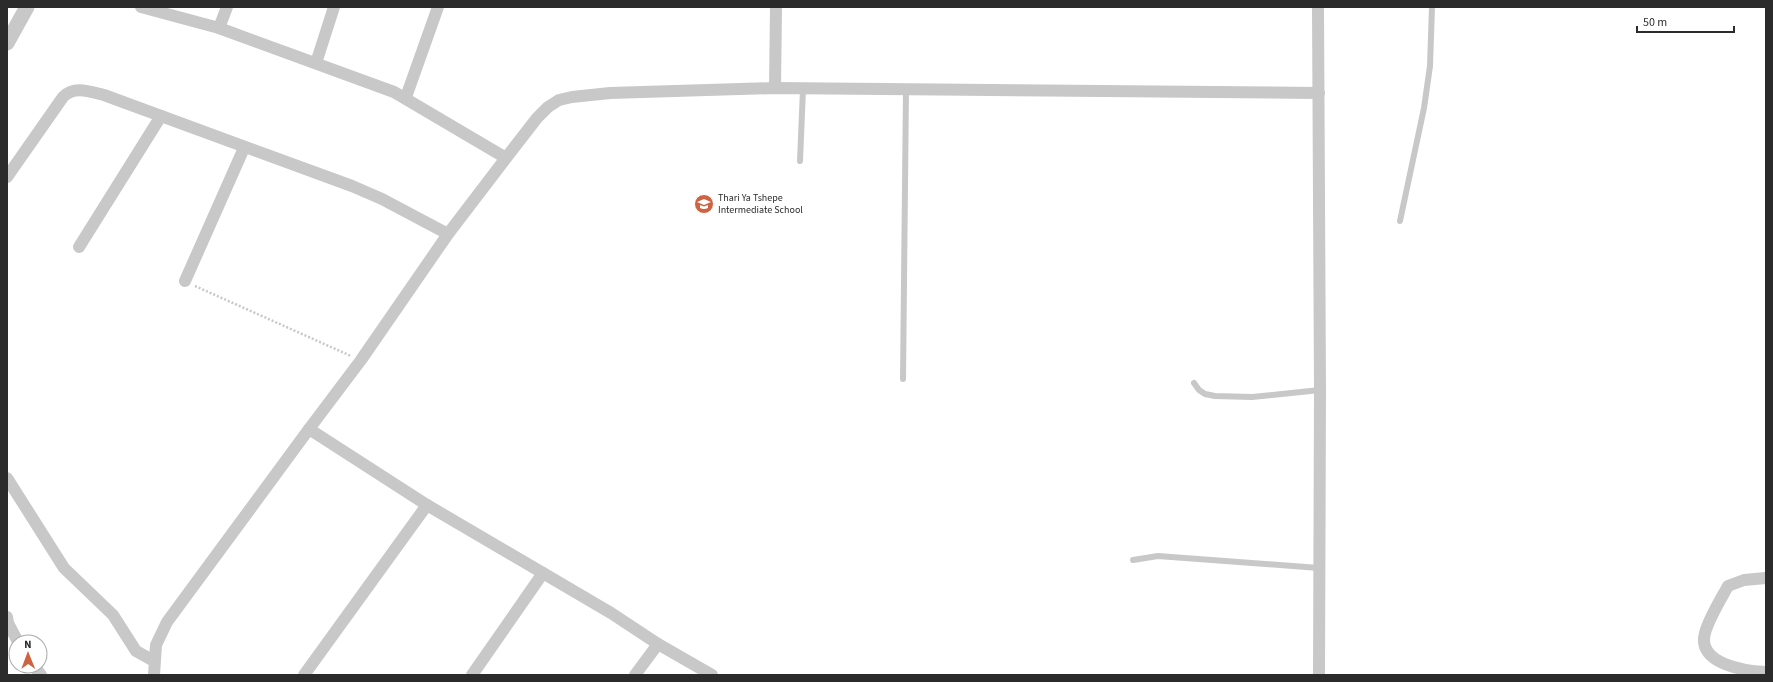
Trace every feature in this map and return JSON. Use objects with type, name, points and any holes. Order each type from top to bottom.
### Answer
[{"type":"street","points":[[7,43],[27,7]]},
{"type":"street","points":[[141,7],[219,28],[376,84],[406,97],[506,158]]},
{"type":"street","points":[[219,28],[227,7]]},
{"type":"street","points":[[316,63],[334,7]]},
{"type":"street","points":[[406,97],[438,7]]},
{"type":"street","points":[[775,88],[776,7]]},
{"type":"street","points":[[1318,7],[1320,390],[1319,675]]},
{"type":"street","points":[[154,675],[156,645],[167,622],[361,360],[448,234],[537,118],[548,107],[559,100],[610,92],[775,88],[1319,93]]},
{"type":"street","points":[[7,177],[63,97],[71,91],[85,90],[104,95],[244,148],[352,186],[382,199],[448,234]]},
{"type":"street","points":[[79,247],[161,116]]},
{"type":"street","points":[[185,281],[244,148]]},
{"type":"street","points":[[309,429],[427,505],[611,613],[658,644],[712,675]]},
{"type":"street","points":[[7,478],[64,568],[113,615],[136,651],[154,660]]},
{"type":"street","points":[[304,675],[427,505]]},
{"type":"street","points":[[472,675],[543,573]]},
{"type":"street","points":[[1766,578],[1744,580],[1728,586],[1704,634],[1707,652],[1711,657],[1721,663],[1737,668],[1766,672]]},
{"type":"street","points":[[7,617],[8,623],[14,634]]},
{"type":"street","points":[[635,675],[658,644]]},
{"type":"lane","points":[[1400,221],[1424,108],[1430,66],[1432,7]]},
{"type":"lane","points":[[800,161],[804,89]]},
{"type":"lane","points":[[904,380],[906,89]]},
{"type":"lane","points":[[1194,383],[1199,390],[1215,396],[1252,397],[1320,390]]},
{"type":"lane","points":[[1133,560],[1158,556],[1319,568]]},
{"type":"path","points":[[185,281],[361,360]]},
{"type":"place","name":"Thari Ya Tshepe Intermediate School","points":[[704,204]]}]
